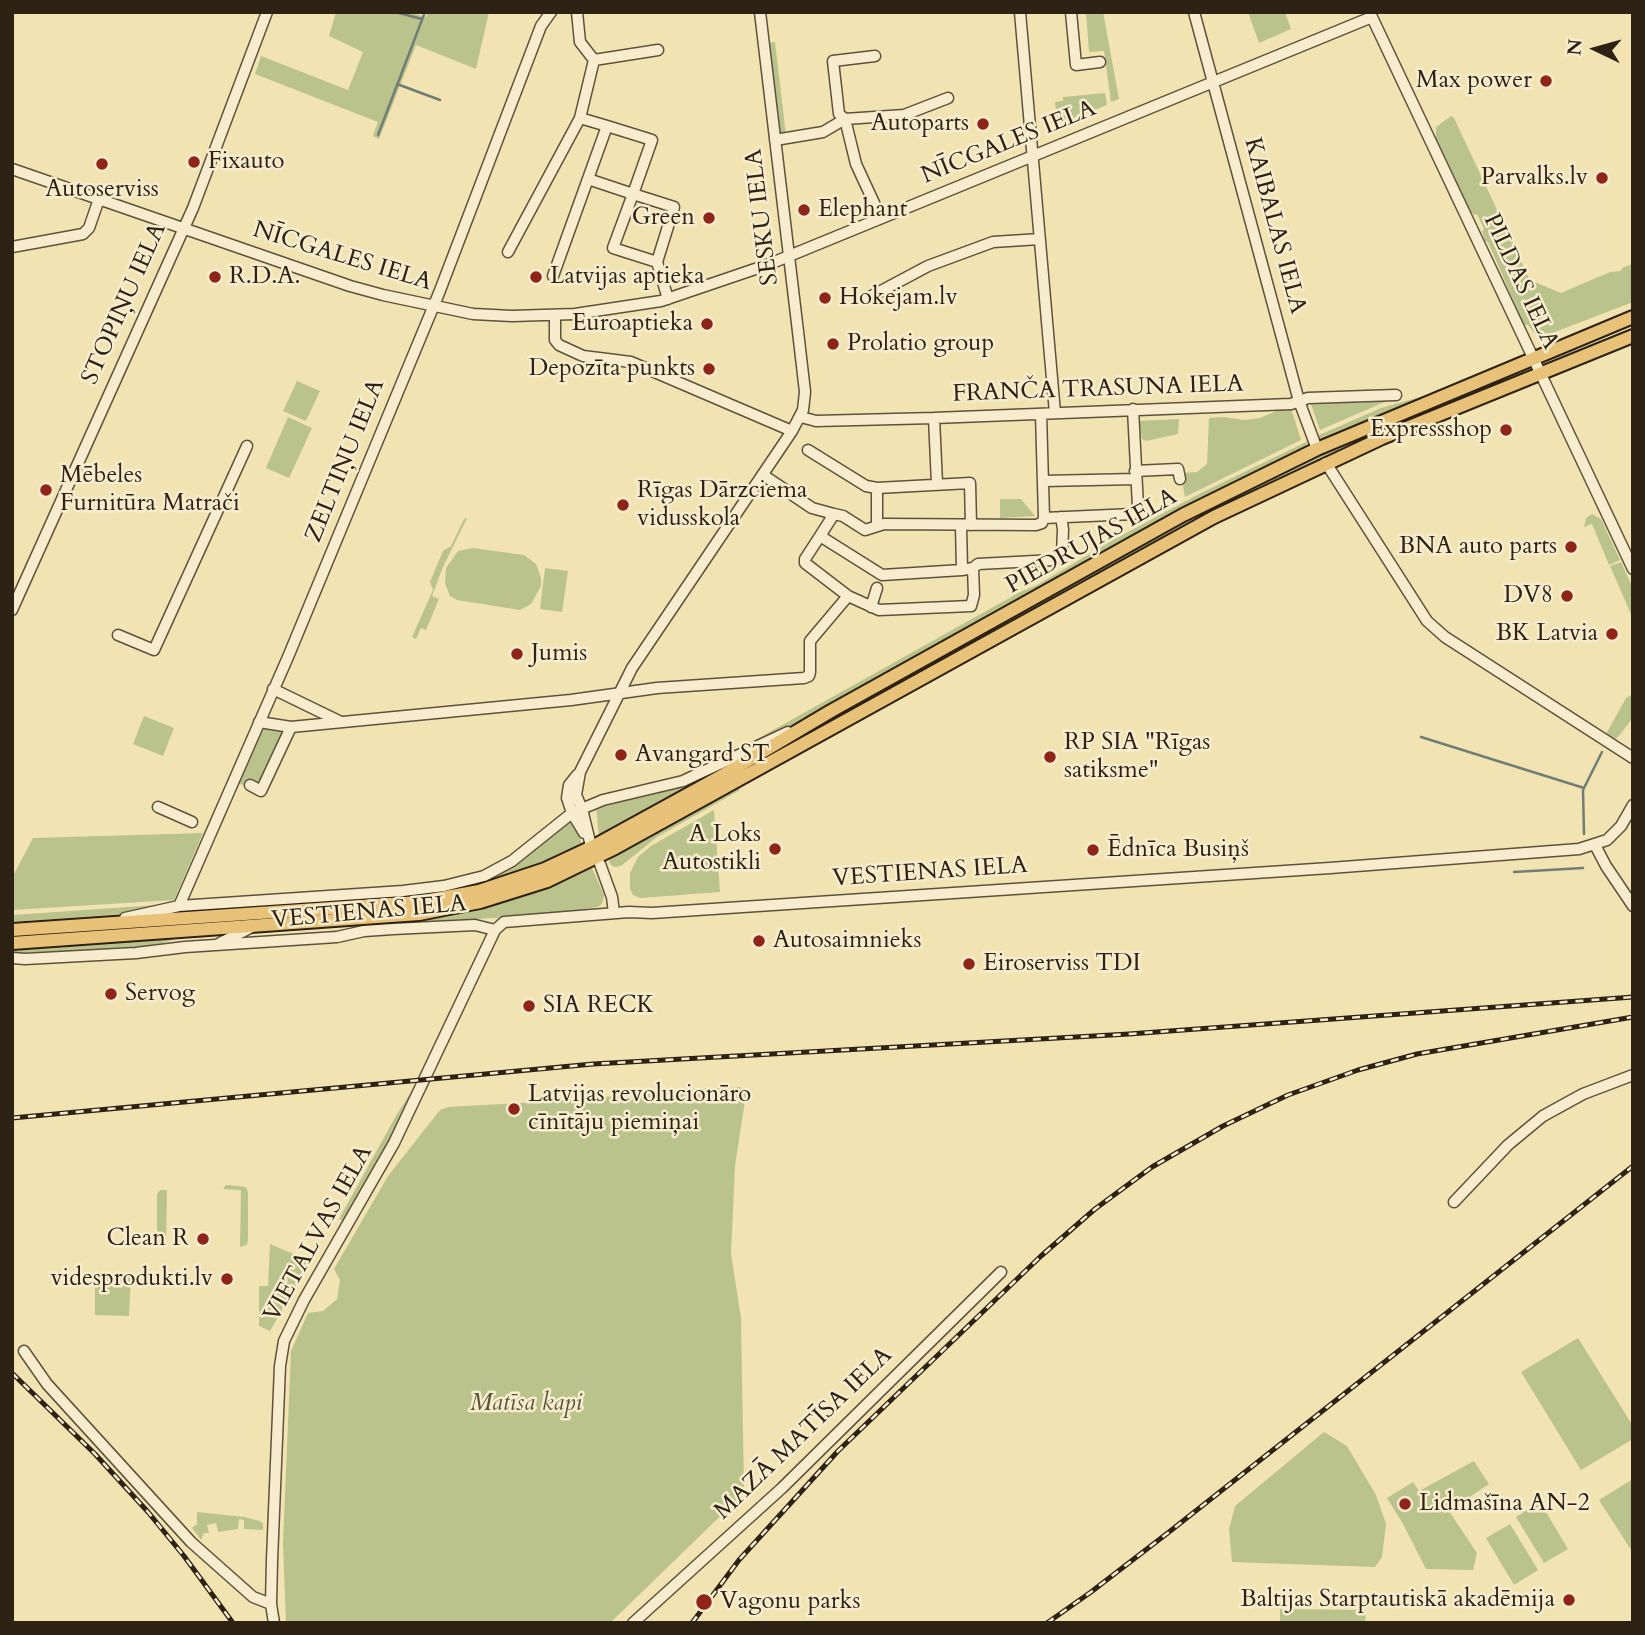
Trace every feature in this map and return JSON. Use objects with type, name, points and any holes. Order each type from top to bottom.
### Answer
[{"type":"main road","name":"PIEDRUJAS IELA","points":[[596,856],[808,725],[1183,515],[1317,449],[1633,317]]},
{"type":"main road","name":"PIEDRUJAS IELA","points":[[596,856],[1214,517],[1326,463],[1633,336]]},
{"type":"main road","name":"VESTIENAS IELA","points":[[12,930],[418,902],[479,891],[511,882],[569,859],[596,856]]},
{"type":"main road","name":"VESTIENAS IELA","points":[[12,943],[419,914],[511,893],[547,881],[596,856]]},
{"type":"street","name":"STOPIŅU IELA","points":[[12,610],[192,208],[267,12]]},
{"type":"street","name":"ZELTIŅU IELA","points":[[179,906],[273,690],[433,307],[541,26],[551,12]]},
{"type":"street","points":[[577,12],[580,42],[594,60]]},
{"type":"street","name":"SESKU IELA","points":[[760,12],[805,392],[801,417]]},
{"type":"street","points":[[1020,12],[1055,413]]},
{"type":"street","points":[[1071,12],[1076,65],[1100,62]]},
{"type":"street","name":"KAIBALAS IELA","points":[[1194,12],[1299,401],[1317,449]]},
{"type":"street","name":"NĪCGALES IELA","points":[[12,169],[350,286],[433,307],[482,314],[555,316],[611,310],[668,299],[789,256],[1371,14]]},
{"type":"street","name":"PILDAS IELA","points":[[1371,14],[1633,569]]},
{"type":"street","points":[[594,60],[658,50]]},
{"type":"street","points":[[875,56],[833,61],[839,114],[845,119],[856,164],[881,218]]},
{"type":"street","points":[[508,252],[580,118],[594,60]]},
{"type":"street","points":[[775,140],[823,132],[845,119],[904,115],[948,98]]},
{"type":"street","points":[[580,118],[652,140],[613,248],[657,262]]},
{"type":"street","points":[[553,276],[607,126]]},
{"type":"street","points":[[588,179],[674,207],[657,262],[668,299]]},
{"type":"street","points":[[12,247],[83,234],[89,228],[99,199]]},
{"type":"street","points":[[866,299],[928,266],[993,242],[1040,239]]},
{"type":"street","points":[[555,316],[555,340],[559,345],[583,356],[631,362],[792,431]]},
{"type":"street","name":"FRANČA TRASUNA IELA","points":[[801,417],[816,421],[934,418],[1291,404],[1308,398],[1396,395]]},
{"type":"street","points":[[1044,518],[1137,512],[1133,409]]},
{"type":"street","points":[[763,475],[812,508],[843,516],[865,530],[877,524],[1036,525],[1042,523],[1044,518],[1041,414]]},
{"type":"street","points":[[577,811],[567,793],[632,668],[801,417]]},
{"type":"street","points":[[934,418],[937,484]]},
{"type":"street","points":[[118,635],[154,650],[247,446]]},
{"type":"street","points":[[808,450],[866,486],[877,488],[970,483],[966,525],[968,569],[974,595],[971,606],[879,610],[848,596],[805,563],[834,514]]},
{"type":"street","points":[[1326,463],[1427,621],[1462,649],[1633,758]]},
{"type":"street","points":[[1044,481],[1135,475],[1178,469],[1180,478]]},
{"type":"street","points":[[877,488],[877,524]]},
{"type":"street","points":[[820,536],[879,582],[968,569],[978,564],[1055,560],[1062,555],[1061,517]]},
{"type":"street","points":[[871,607],[879,582]]},
{"type":"street","points":[[259,722],[292,727],[661,688],[809,676],[810,641],[848,596]]},
{"type":"street","points":[[273,690],[340,721]]},
{"type":"street","points":[[94,926],[179,906],[444,886],[499,869],[577,811],[611,798],[682,781],[736,758],[777,736],[808,725]]},
{"type":"street","points":[[250,785],[261,791],[292,727]]},
{"type":"street","points":[[1633,805],[1614,834],[1595,845],[1633,906]]},
{"type":"street","points":[[158,807],[192,822]]},
{"type":"street","name":"VESTIENAS IELA","points":[[12,959],[136,953],[337,937],[364,931],[393,929],[475,925],[495,930],[503,922],[614,913],[664,912],[1330,868],[1501,856],[1595,845]]},
{"type":"street","points":[[596,856],[612,897],[614,913]]},
{"type":"street","name":"VESTIENAS IELA","points":[[216,945],[256,926]]},
{"type":"street","name":"VIETALVAS IELA","points":[[274,1623],[271,1604],[280,1379],[284,1341],[304,1300],[394,1143],[495,930]]},
{"type":"street","points":[[1454,1202],[1507,1145],[1543,1116],[1583,1094],[1633,1075]]},
{"type":"street","name":"MAZĀ MATĪSA IELA","points":[[633,1623],[807,1464],[1001,1272]]},
{"type":"street","points":[[24,1351],[47,1384],[191,1542],[248,1593],[271,1604]]},
{"type":"green space","points":[[336,12],[408,12],[426,17],[428,12],[489,12],[476,69],[416,45],[379,139],[373,136],[378,122],[255,74],[261,56],[348,90],[363,52],[329,36]]},
{"type":"green space","points":[[1086,12],[1103,12],[1119,99],[1111,102],[1104,51],[1089,52]]},
{"type":"green space","points":[[1248,12],[1285,12],[1291,29],[1259,43]]},
{"type":"green space","points":[[775,42],[786,135],[778,131],[768,43]]},
{"type":"green space","points":[[1105,93],[1107,105],[1057,122],[1055,102],[1063,101],[1063,97]]},
{"type":"green space","points":[[1451,116],[1530,280],[1561,293],[1610,272],[1621,271],[1632,264],[1633,302],[1547,335],[1535,334],[1528,325],[1524,325],[1488,242],[1485,241],[1482,231],[1484,229],[1477,214],[1474,215],[1470,211],[1436,139],[1436,127]]},
{"type":"green space","points":[[1510,373],[1511,376],[1360,442],[769,755],[814,727],[1152,538],[1322,453]]},
{"type":"green space","points":[[297,381],[320,391],[306,421],[283,411]]},
{"type":"green space","points":[[1438,392],[1325,440],[1320,440],[1317,436],[1381,408]]},
{"type":"green space","points":[[1314,401],[1387,401],[1320,430],[1311,404]]},
{"type":"green space","points":[[1291,408],[1301,440],[1185,497],[1180,473],[1197,472],[1207,464],[1209,418],[1245,420]]},
{"type":"green space","points":[[288,417],[312,428],[289,478],[266,468]]},
{"type":"green space","points":[[1179,419],[1178,434],[1146,441],[1142,439],[1139,421]]},
{"type":"green space","points":[[1308,441],[1307,448],[822,711],[746,751],[716,762],[1037,585],[1113,540]]},
{"type":"green space","points":[[1000,499],[1021,499],[1035,516],[1000,518]]},
{"type":"green space","points":[[1592,514],[1601,519],[1620,560],[1609,565],[1592,524],[1584,527],[1586,518]]},
{"type":"green space","points":[[467,518],[432,596],[439,599],[426,630],[421,628],[416,639],[412,637],[433,590],[430,582],[437,565],[443,551],[451,546],[464,519]]},
{"type":"green space","points":[[473,548],[524,555],[536,564],[541,586],[531,604],[520,610],[457,600],[450,596],[445,583],[446,568],[458,551]]},
{"type":"green space","points":[[1621,562],[1633,588],[1633,619],[1610,566]]},
{"type":"green space","points":[[545,568],[568,571],[562,612],[540,609]]},
{"type":"green space","points":[[1633,694],[1633,718],[1617,738],[1612,740],[1605,736],[1626,698]]},
{"type":"green space","points":[[144,716],[174,728],[163,756],[133,744]]},
{"type":"green space","points":[[268,727],[285,730],[262,783],[247,787],[239,783],[263,730]]},
{"type":"green space","points":[[715,771],[716,773],[599,837],[596,807],[679,787]]},
{"type":"green space","points":[[737,787],[740,790],[657,837],[621,866],[614,867],[610,864],[609,860]]},
{"type":"green space","points":[[714,810],[720,892],[640,898],[633,895],[630,889],[630,873],[638,857],[651,846]]},
{"type":"green space","points":[[570,820],[583,846],[564,857],[483,885],[413,898],[164,915],[166,912],[176,911],[420,893],[476,881]]},
{"type":"green space","points":[[203,833],[174,900],[12,910],[12,878],[33,838]]},
{"type":"green space","points":[[592,868],[604,895],[602,904],[598,907],[545,915],[361,926],[482,909],[551,886]]},
{"type":"green space","points":[[157,905],[122,914],[12,922],[12,915]]},
{"type":"green space","points":[[181,937],[154,946],[12,955],[12,948]]},
{"type":"green space","name":"Matīsa kapi","points":[[740,1087],[746,1094],[735,1166],[731,1254],[741,1318],[744,1489],[739,1498],[610,1623],[286,1623],[283,1543],[291,1351],[308,1313],[323,1311],[337,1299],[340,1280],[334,1269],[388,1176],[440,1110],[448,1107]]},
{"type":"green space","points":[[413,1089],[397,1126],[343,1221],[339,1219],[397,1114]]},
{"type":"green space","points":[[226,1185],[246,1187],[248,1192],[247,1245],[240,1247],[241,1190],[223,1189]]},
{"type":"green space","points":[[160,1190],[167,1190],[166,1246],[159,1245],[157,1241],[157,1194]]},
{"type":"green space","points":[[270,1244],[310,1261],[270,1331],[259,1326],[259,1286],[268,1286]]},
{"type":"green space","points":[[99,1272],[131,1274],[129,1316],[95,1315],[95,1276]]},
{"type":"green space","points":[[1578,1338],[1633,1426],[1633,1439],[1581,1470],[1521,1372]]},
{"type":"green space","points":[[1324,1432],[1347,1446],[1376,1495],[1386,1524],[1382,1557],[1375,1567],[1232,1562],[1229,1529],[1235,1506]]},
{"type":"green space","points":[[1474,1461],[1489,1484],[1449,1511],[1477,1553],[1473,1570],[1426,1569],[1387,1498],[1413,1482],[1419,1491]]},
{"type":"green space","points":[[1633,1479],[1633,1553],[1599,1500]]},
{"type":"green space","points":[[1540,1502],[1568,1549],[1544,1563],[1516,1517]]},
{"type":"green space","points":[[197,1512],[260,1521],[263,1523],[263,1530],[244,1529],[244,1520],[239,1519],[238,1529],[218,1532],[216,1523],[207,1525],[209,1533],[204,1533],[201,1540],[192,1528],[197,1524]]},
{"type":"green space","points":[[1510,1524],[1538,1570],[1514,1585],[1486,1538]]},
{"type":"green space","points":[[1280,1609],[1366,1610],[1365,1623],[1280,1623]]},
{"type":"waterway","points":[[395,12],[422,19]]},
{"type":"waterway","points":[[378,135],[425,12]]},
{"type":"waterway","points":[[397,84],[440,100]]},
{"type":"waterway","points":[[1421,737],[1584,788]]},
{"type":"waterway","points":[[1584,834],[1583,790],[1602,752]]},
{"type":"waterway","points":[[1514,872],[1583,868]]},
{"type":"railway","points":[[12,1118],[593,1064],[1129,1034],[1633,997]]},
{"type":"railway","points":[[692,1623],[739,1560],[838,1451],[1041,1256],[1095,1209],[1152,1167],[1223,1126],[1288,1095],[1358,1070],[1417,1054],[1633,1017]]},
{"type":"railway","points":[[1047,1623],[1169,1532],[1633,1166]]},
{"type":"railway","points":[[12,1373],[95,1454],[148,1512],[233,1623]]},
{"type":"place","name":"Max power","points":[[1546,81]]},
{"type":"place","name":"Autoparts","points":[[983,124]]},
{"type":"place","name":"Fixauto","points":[[194,162]]},
{"type":"place","name":"Autoserviss","points":[[102,164]]},
{"type":"place","name":"Parvalks.lv","points":[[1602,178]]},
{"type":"place","name":"Elephant","points":[[804,210]]},
{"type":"place","name":"Green","points":[[709,218]]},
{"type":"place","name":"R.D.A.","points":[[215,277]]},
{"type":"place","name":"Latvijas aptieka","points":[[536,277]]},
{"type":"place","name":"Hokejam.lv","points":[[825,298]]},
{"type":"place","name":"Euroaptieka","points":[[707,324]]},
{"type":"place","name":"Prolatio group","points":[[833,344]]},
{"type":"place","name":"Depozīta punkts","points":[[709,369]]},
{"type":"place","name":"Expressshop","points":[[1506,430]]},
{"type":"place","name":"Mēbeles Furnitūra Matrači","points":[[46,490]]},
{"type":"place","name":"Rīgas Dārzciema vidusskola","points":[[623,505]]},
{"type":"place","name":"BNA auto parts","points":[[1571,547]]},
{"type":"place","name":"DV8","points":[[1567,596]]},
{"type":"place","name":"BK Latvia","points":[[1612,634]]},
{"type":"place","name":"Jumis","points":[[517,654]]},
{"type":"place","name":"Avangard ST","points":[[621,755]]},
{"type":"place","name":"RP SIA \"Rīgas satiksme\"","points":[[1050,757]]},
{"type":"place","name":"A Loks Autostikli","points":[[775,849]]},
{"type":"place","name":"Ēdnīca Busiņš","points":[[1093,850]]},
{"type":"place","name":"Autosaimnieks","points":[[759,941]]},
{"type":"place","name":"Eiroserviss TDI","points":[[969,964]]},
{"type":"place","name":"Servog","points":[[111,994]]},
{"type":"place","name":"SIA RECK","points":[[529,1006]]},
{"type":"place","name":"Latvijas revolucionāro cīnītāju piemiņai","points":[[514,1109]]},
{"type":"place","name":"Clean R","points":[[203,1239]]},
{"type":"place","name":"videsprodukti.lv","points":[[227,1279]]},
{"type":"place","name":"Lidmašīna AN-2","points":[[1405,1504]]},
{"type":"place","name":"Baltijas Starptautiskā akadēmija","points":[[1569,1600]]},
{"type":"place","name":"Vagonu parks","points":[[704,1602]]}]
